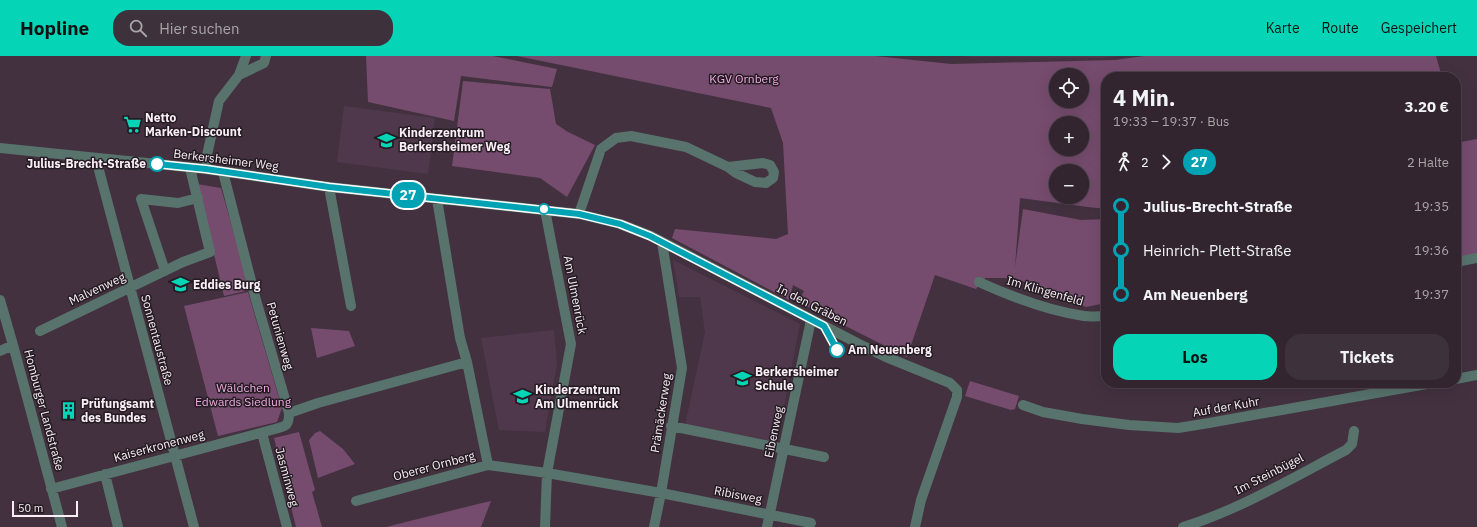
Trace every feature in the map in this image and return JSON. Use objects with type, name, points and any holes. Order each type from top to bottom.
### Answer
[{"type":"street","points":[[206,169],[207,155],[219,101],[239,75],[246,56]]},
{"type":"street","points":[[239,75],[264,63],[266,56]]},
{"type":"street","points":[[579,214],[601,149],[616,138],[632,136],[686,147],[728,167]]},
{"type":"street","name":"Berkersheimer Weg","points":[[0,148],[96,159],[206,169],[329,187],[579,214],[620,224],[650,236]]},
{"type":"street","name":"Sonnentaustraße","points":[[96,159],[194,527]]},
{"type":"street","name":"Malvenweg","points":[[40,330],[183,262],[210,252],[190,168]]},
{"type":"street","name":"Petunienweg","points":[[223,172],[256,300],[289,413]]},
{"type":"street","points":[[329,187],[351,306]]},
{"type":"street","points":[[165,271],[141,199],[178,203],[198,198]]},
{"type":"street","name":"Oberer Ornberg","points":[[356,501],[488,465],[467,362],[460,338],[437,199]]},
{"type":"street","name":"Am Ulmenrück","points":[[545,210],[571,344],[547,473],[545,527]]},
{"type":"street","name":"In den Gräben","points":[[650,236],[811,320],[886,357],[950,383],[957,390],[957,397],[921,500],[915,527]]},
{"type":"street","name":"Prämäckerweg","points":[[654,527],[682,368],[662,242]]},
{"type":"street","points":[[1461,261],[1477,258]]},
{"type":"street","name":"Im Klingenfeld","points":[[979,282],[1006,294],[1055,309],[1084,316],[1101,316]]},
{"type":"street","name":"Homburger Landstraße","points":[[0,300],[62,527]]},
{"type":"street","name":"Eibenweg","points":[[767,527],[811,320]]},
{"type":"street","points":[[0,351],[13,344]]},
{"type":"street","points":[[289,413],[318,403],[467,362]]},
{"type":"street","points":[[1461,378],[1477,375]]},
{"type":"street","name":"Auf der Kuhr","points":[[1023,406],[1043,412],[1082,419],[1129,425],[1178,428],[1231,420],[1405,388]]},
{"type":"street","name":"Kaiserkronenweg","points":[[51,489],[286,426],[289,421],[289,413]]},
{"type":"street","points":[[671,426],[824,457]]},
{"type":"street","name":"Im Steinbügel","points":[[1182,527],[1194,524],[1243,503],[1346,450],[1352,444],[1354,430]]},
{"type":"street","name":"Jasminweg","points":[[262,433],[287,527]]},
{"type":"street","points":[[488,465],[547,473],[661,493]]},
{"type":"street","points":[[105,474],[118,527]]},
{"type":"street","name":"Ribisweg","points":[[661,493],[811,523]]},
{"type":"shaded area","points":[[962,56],[1119,56],[1101,58]]},
{"type":"shaded area","name":"Kinderzentrum Berkersheimer Weg","points":[[344,106],[435,118],[428,174],[337,162]]},
{"type":"shaded area","name":"Berkersheimer Schule","points":[[673,260],[800,324],[777,442],[685,425],[705,332],[700,297],[679,297]]},
{"type":"shaded area","name":"Kinderzentrum Am Ulmenrück","points":[[554,330],[557,364],[545,432],[499,430],[481,338]]},
{"type":"green space","points":[[366,56],[493,56],[557,69],[552,87],[461,76],[454,121],[368,102]]},
{"type":"green space","name":"KGV Ornberg","points":[[517,56],[875,56],[951,64],[1115,60],[1144,56],[1436,56],[1441,72],[1101,72],[1101,208],[1066,204],[1089,204],[1089,164],[1049,164],[1049,202],[1020,198],[1015,267],[1023,209],[1081,220],[1101,219],[1101,304],[1086,307],[1015,278],[985,278],[976,289],[935,275],[907,357],[798,302],[804,291],[793,285],[789,300],[672,238],[675,229],[776,239],[788,234],[783,143],[771,108]]},
{"type":"green space","points":[[463,81],[550,89],[556,124],[568,132],[595,145],[567,197],[540,178],[452,166]]},
{"type":"green space","points":[[1477,139],[1477,256],[1461,259],[1461,142]]},
{"type":"green space","points":[[197,184],[221,188],[250,290],[224,296]]},
{"type":"green space","name":"Wäldchen Edwards Siedlung","points":[[248,292],[282,408],[277,422],[218,436],[184,306]]},
{"type":"green space","points":[[311,328],[349,331],[355,346],[317,358]]},
{"type":"green space","points":[[970,381],[1019,396],[1015,409],[1011,410],[965,396]]},
{"type":"green space","points":[[320,431],[343,449],[355,464],[318,478],[309,440],[315,433]]},
{"type":"green space","points":[[299,432],[315,490],[312,492],[322,527],[296,527],[274,438]]},
{"type":"green space","points":[[491,501],[481,527],[386,527],[482,503]]},
{"type":"bus line","name":"27","points":[[157,164],[206,169],[329,187],[579,214],[620,224],[650,236],[824,326],[837,350]]},
{"type":"place","name":"Netto Marken-Discount","points":[[132,125]]},
{"type":"place","name":"Kinderzentrum Berkersheimer Weg","points":[[386,140]]},
{"type":"place","name":"Julius-Brecht-Straße","points":[[157,164]]},
{"type":"place","name":"Eddies Burg","points":[[180,285]]},
{"type":"place","name":"Am Neuenberg","points":[[837,350]]},
{"type":"place","name":"Berkersheimer Schule","points":[[742,379]]},
{"type":"place","name":"Kinderzentrum Am Ulmenrück","points":[[522,397]]},
{"type":"place","name":"Prüfungsamt des Bundes","points":[[68,411]]}]
